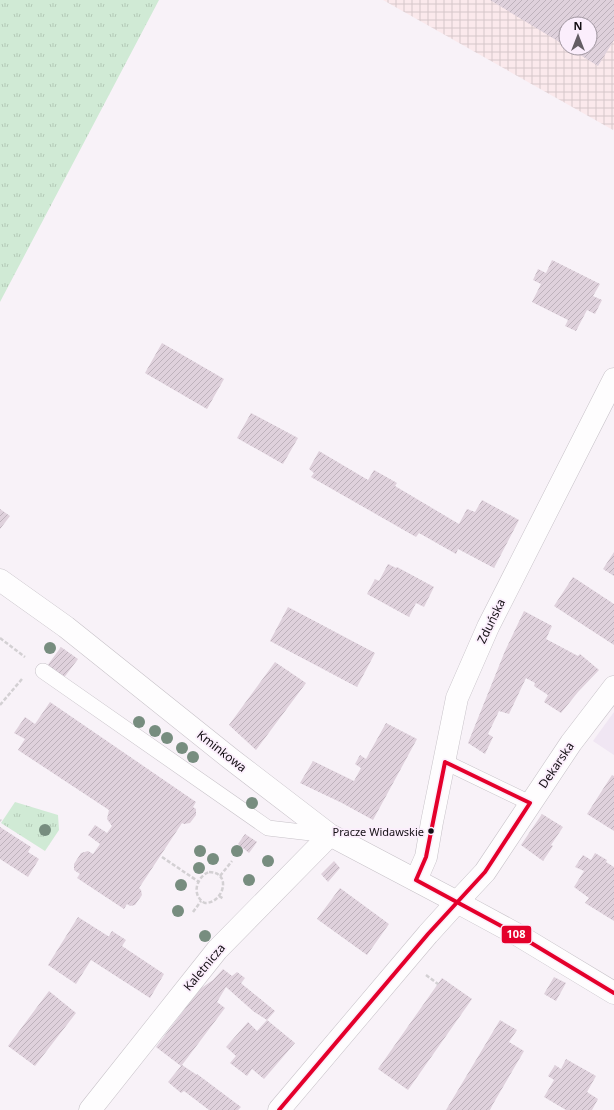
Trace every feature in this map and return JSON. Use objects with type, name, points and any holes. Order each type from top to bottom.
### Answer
[{"type":"street","name":"Zduńska","points":[[416,880],[426,857],[457,698],[488,627],[614,379]]},
{"type":"street","name":"Kminkowa","points":[[0,580],[66,627],[231,759],[323,843],[416,880],[518,935],[614,993]]},
{"type":"street","name":"Dekarska","points":[[279,1110],[428,934],[485,872],[571,743],[614,687]]},
{"type":"street","name":"Kaletnicza","points":[[90,1110],[194,969],[217,950],[323,843]]},
{"type":"lane","points":[[43,671],[268,828],[323,843]]},
{"type":"lane","points":[[444,762],[530,803]]},
{"type":"path","points":[[0,638],[28,660]]},
{"type":"path","points":[[0,705],[24,676]]},
{"type":"path","points":[[0,697],[4,700]]},
{"type":"path","points":[[162,857],[199,882]]},
{"type":"path","points":[[220,876],[232,861]]},
{"type":"path","points":[[209,872],[217,873],[220,876],[223,888],[220,896],[213,902],[205,903],[201,901],[196,896],[196,892],[199,882],[203,876],[209,872]]},
{"type":"path","points":[[220,896],[224,899]]},
{"type":"path","points":[[193,912],[201,901]]},
{"type":"shaded area","points":[[383,0],[614,0],[613,130]]},
{"type":"shaded area","points":[[614,712],[614,755],[593,741]]},
{"type":"green space","points":[[0,0],[159,0],[0,302]]},
{"type":"green space","points":[[15,802],[58,815],[59,830],[45,851],[1,823]]},
{"type":"building","points":[[490,0],[614,0],[614,40],[598,66],[582,56],[598,56],[598,16],[558,16],[558,41]]},
{"type":"building","points":[[552,260],[600,284],[593,296],[602,300],[595,314],[587,310],[576,331],[565,326],[568,320],[532,302],[541,284],[533,280],[538,269],[546,273]]},
{"type":"building","points":[[162,343],[224,379],[207,409],[145,373]]},
{"type":"building","points":[[251,413],[298,438],[283,464],[237,438]]},
{"type":"building","points":[[319,451],[368,480],[374,470],[397,483],[395,486],[459,524],[467,509],[475,512],[482,500],[519,520],[494,568],[458,549],[456,554],[419,533],[416,537],[311,477],[314,473],[309,469]]},
{"type":"building","points":[[0,509],[10,516],[0,529]]},
{"type":"building","points":[[614,552],[614,576],[603,569]]},
{"type":"building","points":[[388,564],[396,568],[397,567],[434,587],[424,607],[416,603],[409,617],[367,594],[375,579],[379,581]]},
{"type":"building","points":[[573,577],[614,604],[614,645],[554,606]]},
{"type":"building","points":[[288,607],[375,653],[357,687],[270,641]]},
{"type":"building","points":[[524,611],[552,626],[546,639],[578,656],[580,654],[599,670],[561,713],[544,702],[548,695],[534,686],[535,683],[526,678],[509,714],[499,711],[488,734],[493,737],[485,754],[468,743],[505,651]]},
{"type":"building","points":[[61,647],[78,659],[63,679],[47,666]]},
{"type":"building","points":[[275,662],[306,683],[256,750],[229,725]]},
{"type":"building","points":[[50,702],[196,802],[193,807],[196,809],[196,815],[190,823],[182,823],[139,888],[142,895],[135,905],[130,906],[127,904],[124,909],[77,878],[80,874],[74,870],[74,864],[81,853],[88,851],[93,854],[100,844],[88,835],[95,825],[107,833],[112,826],[107,819],[109,810],[18,750],[25,739],[14,733],[25,717],[35,724]]},
{"type":"building","points":[[386,723],[417,739],[373,820],[300,783],[313,761],[354,781],[361,768],[355,764],[360,755],[366,759]]},
{"type":"building","points":[[612,775],[614,776],[614,831],[587,814]]},
{"type":"building","points":[[542,814],[563,827],[551,845],[553,846],[543,861],[521,845]]},
{"type":"building","points":[[0,827],[31,847],[28,852],[39,859],[28,877],[0,859]]},
{"type":"building","points":[[245,834],[257,842],[249,853],[238,844]]},
{"type":"building","points":[[595,853],[607,860],[606,862],[614,867],[614,921],[585,903],[589,898],[574,887],[584,871],[575,867],[583,855],[591,860]]},
{"type":"building","points":[[334,861],[340,868],[328,882],[321,874]]},
{"type":"building","points":[[340,888],[389,924],[367,955],[317,919]]},
{"type":"building","points":[[78,917],[108,936],[112,931],[126,940],[122,946],[164,974],[150,998],[91,960],[76,984],[48,965]]},
{"type":"building","points":[[223,969],[232,976],[237,972],[245,978],[241,983],[275,1011],[267,1020],[253,1011],[226,987],[217,1002],[225,1008],[182,1065],[197,1074],[241,1107],[238,1110],[209,1110],[184,1091],[181,1093],[168,1082],[181,1066],[156,1047],[200,989],[213,980]]},
{"type":"building","points":[[554,977],[566,983],[556,1001],[544,994]]},
{"type":"building","points":[[442,978],[472,999],[408,1090],[378,1069]]},
{"type":"building","points":[[49,991],[76,1013],[35,1066],[8,1046]]},
{"type":"building","points":[[267,1020],[295,1043],[264,1079],[252,1069],[247,1076],[230,1063],[236,1056],[226,1047],[248,1022],[257,1031]]},
{"type":"building","points":[[500,1020],[517,1030],[509,1042],[524,1051],[490,1110],[446,1110]]},
{"type":"building","points":[[566,1059],[596,1076],[587,1092],[598,1099],[592,1110],[566,1110],[544,1097],[554,1080],[548,1076],[555,1065],[561,1069]]},
{"type":"transit line","name":"108","points":[[445,762],[530,803]]},
{"type":"transit line","name":"108","points":[[416,880],[426,857],[445,762]]},
{"type":"transit line","name":"108","points":[[279,1110],[428,934],[485,872],[530,803]]},
{"type":"transit line","name":"108","points":[[416,880],[518,935],[614,993]]},
{"type":"place","name":"Pracze Widawskie","points":[[431,831]]}]
